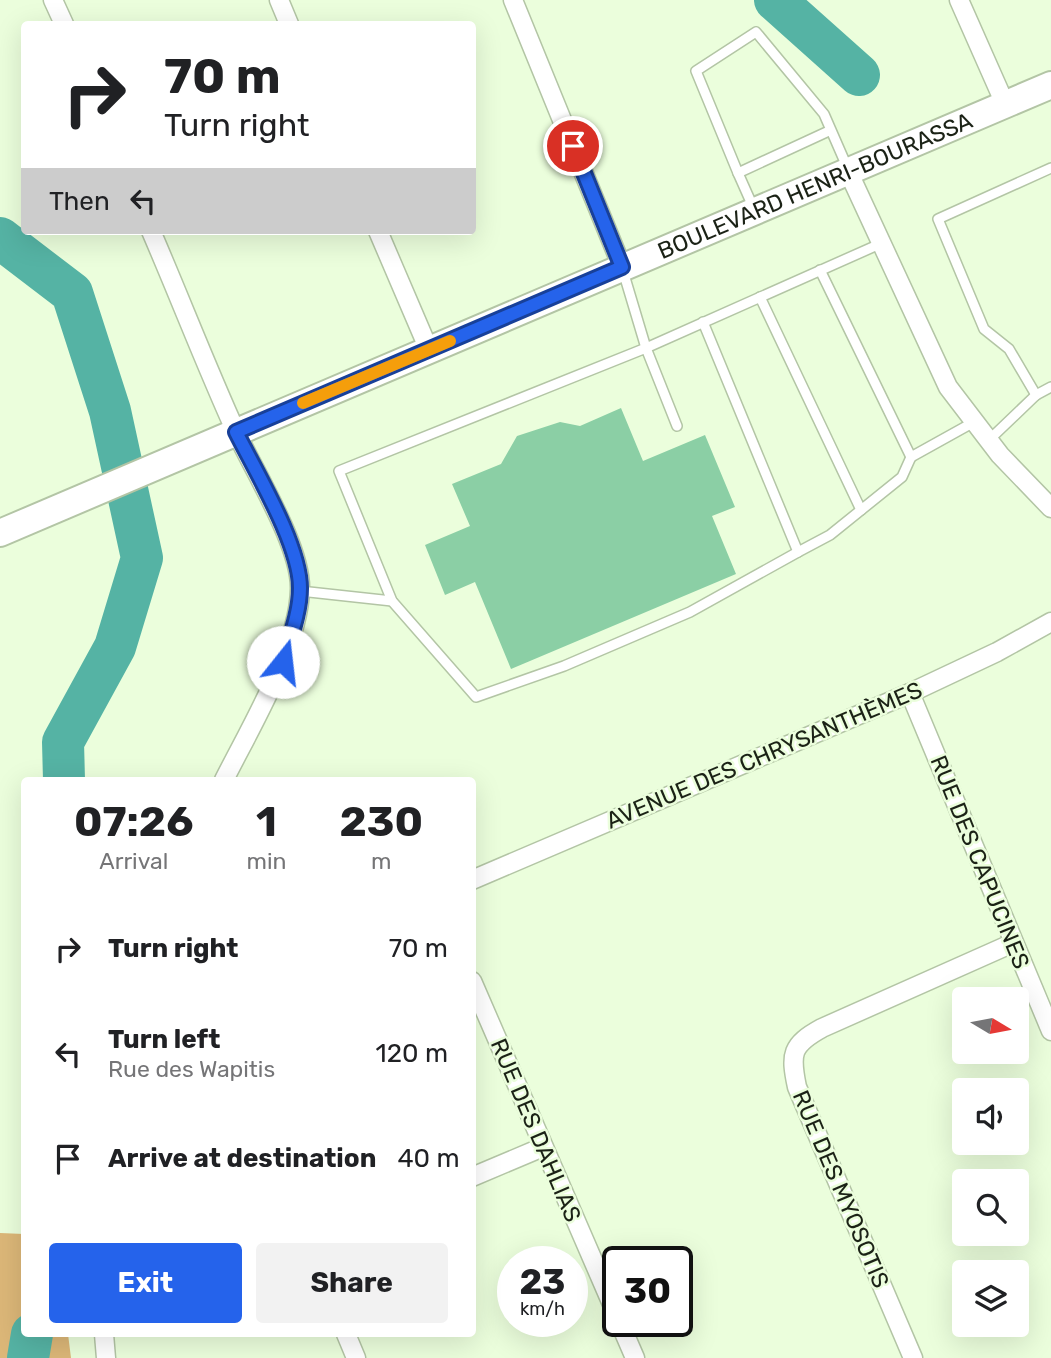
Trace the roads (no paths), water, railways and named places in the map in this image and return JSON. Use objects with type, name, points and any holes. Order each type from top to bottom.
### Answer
[{"type":"main road","name":"BOULEVARD HENRI-BOURASSA","points":[[0,533],[1051,85]]},
{"type":"street","points":[[53,0],[63,21]]},
{"type":"street","points":[[279,0],[288,21]]},
{"type":"street","points":[[513,0],[622,267]]},
{"type":"street","points":[[959,0],[1005,104]]},
{"type":"street","points":[[849,171],[948,387],[989,440],[1051,509]]},
{"type":"street","points":[[153,235],[236,432],[293,550],[300,575],[300,591],[283,662],[226,777]]},
{"type":"street","points":[[380,235],[429,350]]},
{"type":"street","name":"AVENUE DES CHRYSANTHÈMES","points":[[476,878],[910,693],[997,652],[1051,622]]},
{"type":"street","name":"RUE DES CAPUCINES","points":[[910,693],[1051,1031]]},
{"type":"street","name":"RUE DES MYOSOTIS","points":[[914,1358],[797,1087],[792,1065],[794,1049],[805,1037],[822,1028],[1013,943]]},
{"type":"street","name":"RUE DES DAHLIAS","points":[[476,990],[602,1283]]},
{"type":"street","points":[[476,1175],[543,1147]]},
{"type":"street","points":[[104,1337],[106,1358]]},
{"type":"street","points":[[347,1337],[356,1358]]},
{"type":"street","name":"RUE DES DAHLIAS","points":[[626,1337],[635,1358]]},
{"type":"lane","points":[[755,212],[696,71],[756,32],[824,114],[849,171]]},
{"type":"lane","points":[[738,173],[831,130]]},
{"type":"lane","points":[[1036,396],[1009,349],[984,329],[938,219],[1051,168]]},
{"type":"lane","points":[[882,243],[646,348],[339,471],[392,601],[476,696],[564,666],[690,612],[830,535],[902,477],[911,457],[974,422]]},
{"type":"lane","points":[[622,267],[646,348],[677,426]]},
{"type":"lane","points":[[820,270],[911,457]]},
{"type":"lane","points":[[760,297],[861,510]]},
{"type":"lane","points":[[703,322],[798,552]]},
{"type":"lane","points":[[989,440],[1036,396],[1051,387]]},
{"type":"lane","points":[[300,591],[392,601]]},
{"type":"waterway","points":[[775,0],[859,75]]},
{"type":"waterway","points":[[0,238],[72,293],[110,411],[142,558],[115,647],[63,742],[64,777]]},
{"type":"waterway","points":[[28,1358],[32,1337]]}]
